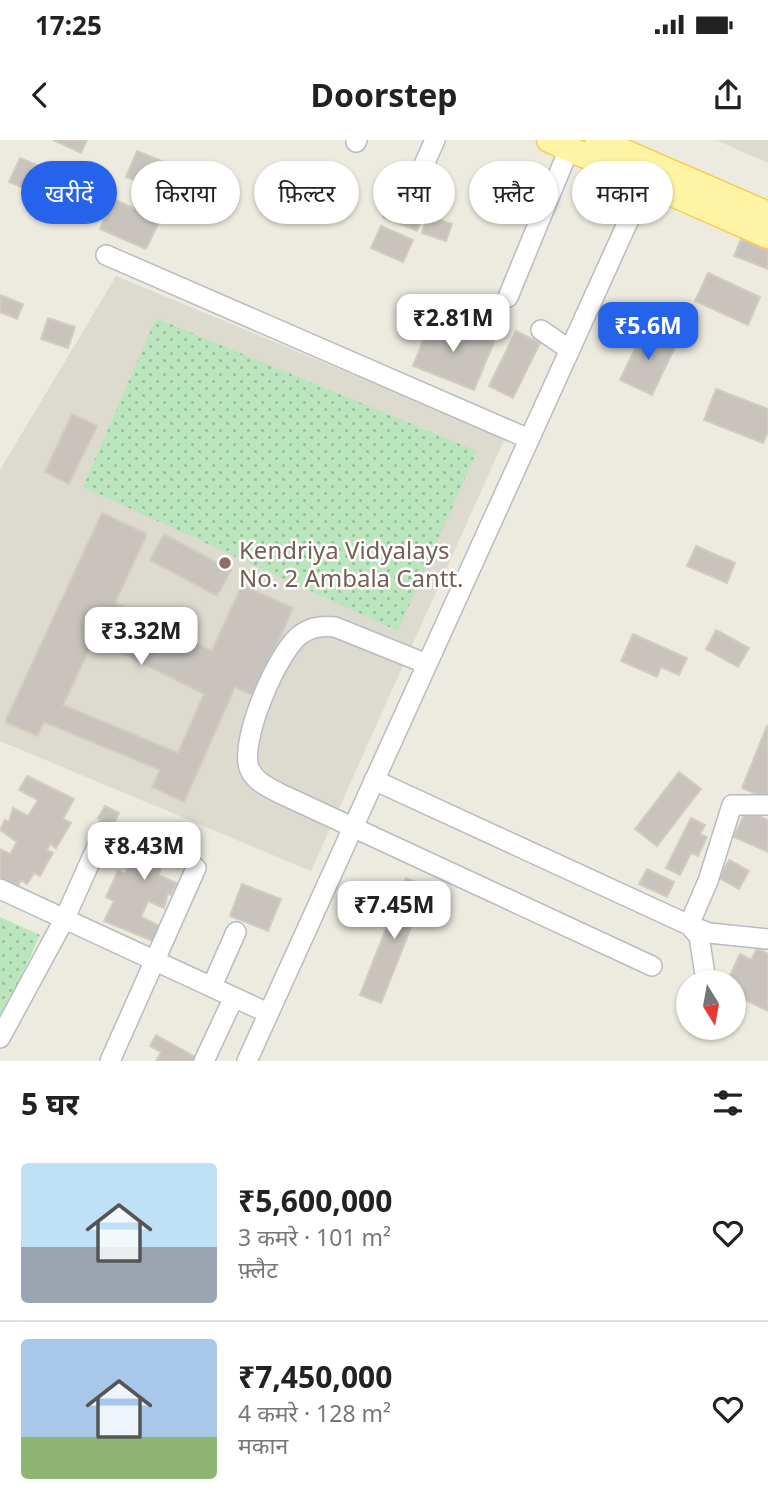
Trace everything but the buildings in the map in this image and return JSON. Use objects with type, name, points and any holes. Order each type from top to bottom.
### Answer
[{"type":"main road","points":[[597,140],[768,214]]},
{"type":"main road","points":[[559,144],[598,161]]},
{"type":"main road","points":[[673,194],[768,236]]},
{"type":"street","points":[[426,161],[435,140]]},
{"type":"street","points":[[508,298],[559,144]]},
{"type":"street","points":[[247,1061],[627,224]]},
{"type":"street","points":[[106,255],[530,439]]},
{"type":"street","points":[[541,330],[570,350]]},
{"type":"street","points":[[427,664],[335,627],[324,626],[302,633],[286,650],[275,670],[254,721],[246,754],[249,768],[258,780],[279,793],[652,966]]},
{"type":"street","points":[[374,780],[689,925],[709,933],[768,939]]},
{"type":"street","points":[[689,925],[708,881],[732,805],[768,805]]},
{"type":"street","points":[[0,1038],[65,918],[104,831]]},
{"type":"street","points":[[110,1061],[197,868]]},
{"type":"street","points":[[0,888],[268,1013]]},
{"type":"street","points":[[689,925],[699,936],[704,970]]},
{"type":"street","points":[[212,986],[236,932]]},
{"type":"street","points":[[204,1061],[234,997]]},
{"type":"shaded area","points":[[716,140],[768,140],[768,163]]},
{"type":"shaded area","name":"Kendriya Vidyalays No. 2 Ambala Cantt.","points":[[116,276],[505,438],[311,871],[0,741],[0,470]]},
{"type":"green space","points":[[156,318],[477,451],[398,631],[83,487]]},
{"type":"green space","points":[[0,917],[40,935],[3,1016],[0,1014]]},
{"type":"place","name":"Kendriya Vidyalays No. 2 Ambala Cantt.","points":[[225,563]]}]
